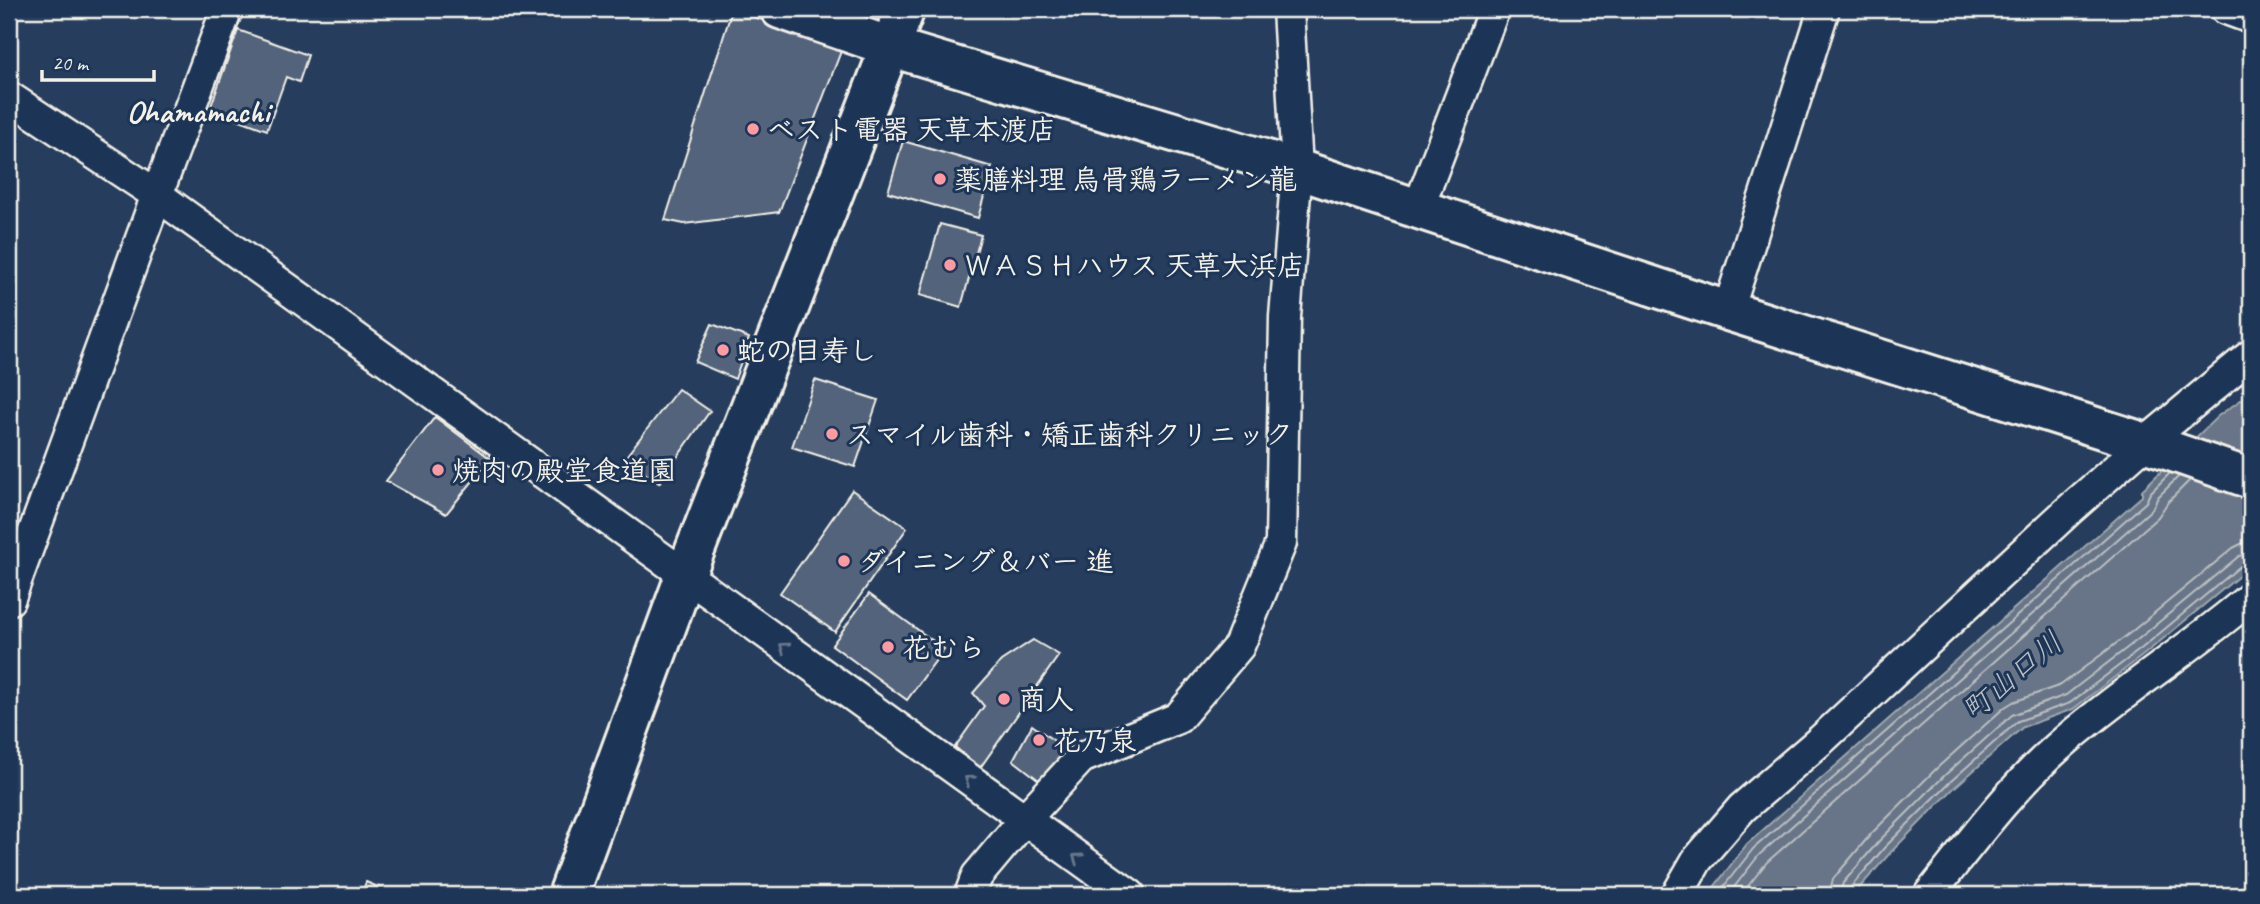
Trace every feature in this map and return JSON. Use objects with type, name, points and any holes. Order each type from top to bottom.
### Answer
[{"type":"street","points":[[9,600],[227,9]]},
{"type":"street","points":[[779,9],[891,47],[1297,169],[1728,312],[2251,479]]},
{"type":"street","points":[[568,895],[685,576],[905,9]]},
{"type":"street","points":[[970,895],[977,876],[1081,758],[1178,718],[1239,646],[1281,543],[1285,317],[1297,169],[1287,9]]},
{"type":"street","points":[[1418,209],[1494,9]]},
{"type":"street","points":[[1728,312],[1825,9]]},
{"type":"street","points":[[2226,9],[2251,18]]},
{"type":"street","points":[[9,97],[157,195],[1130,895]]},
{"type":"street","points":[[1677,895],[1697,860],[1742,808],[1821,740],[2068,511],[2153,446],[2251,355]]},
{"type":"street","points":[[1929,895],[2019,785],[2058,747],[2251,597]]},
{"type":"water","name":"町山口川","points":[[2251,393],[2251,566],[2073,709],[2023,727],[1955,787],[1853,895],[1708,895],[1747,844],[2142,496],[2142,490],[2218,416]]},
{"type":"building","name":"ベスト電器 天草本渡店","points":[[732,10],[843,46],[779,212],[684,224],[665,220]]},
{"type":"building","points":[[238,30],[308,55],[299,82],[286,77],[267,130],[210,109]]},
{"type":"building","name":"薬膳料理 烏骨鶏ラーメン龍","points":[[903,141],[992,167],[978,218],[888,192]]},
{"type":"building","name":"ＷＡＳＨハウス 天草大浜店","points":[[940,224],[981,235],[961,307],[920,295]]},
{"type":"building","name":"蛇の目寿し","points":[[712,324],[749,338],[735,379],[695,362]]},
{"type":"building","name":"スマイル歯科・矯正歯科クリニック","points":[[815,380],[878,400],[855,467],[792,447]]},
{"type":"building","points":[[678,389],[710,411],[659,483],[624,459]]},
{"type":"building","name":"焼肉の殿堂食道園","points":[[435,417],[491,459],[446,514],[386,481]]},
{"type":"building","name":"ダイニング＆バー 進","points":[[852,490],[907,528],[835,632],[780,593]]},
{"type":"building","name":"花むら","points":[[869,594],[944,649],[907,700],[832,645]]},
{"type":"building","name":"商人","points":[[1033,640],[1059,655],[980,768],[955,747],[984,706],[973,693],[1001,661]]},
{"type":"building","name":"花乃泉","points":[[1032,725],[1074,755],[1044,784],[1013,760]]},
{"type":"building","points":[[366,882],[397,895],[361,895]]},
{"type":"place","name":"ベスト電器 天草本渡店","points":[[753,129]]},
{"type":"place","name":"薬膳料理 烏骨鶏ラーメン龍","points":[[940,179]]},
{"type":"place","name":"ＷＡＳＨハウス 天草大浜店","points":[[950,265]]},
{"type":"place","name":"蛇の目寿し","points":[[723,350]]},
{"type":"place","name":"スマイル歯科・矯正歯科クリニック","points":[[832,434]]},
{"type":"place","name":"焼肉の殿堂食道園","points":[[438,470]]},
{"type":"place","name":"ダイニング＆バー 進","points":[[844,561]]},
{"type":"place","name":"花むら","points":[[888,647]]},
{"type":"place","name":"商人","points":[[1004,699]]},
{"type":"place","name":"花乃泉","points":[[1039,740]]},
{"type":"district","name":"Ohamamachi","points":[[198,111]]}]
